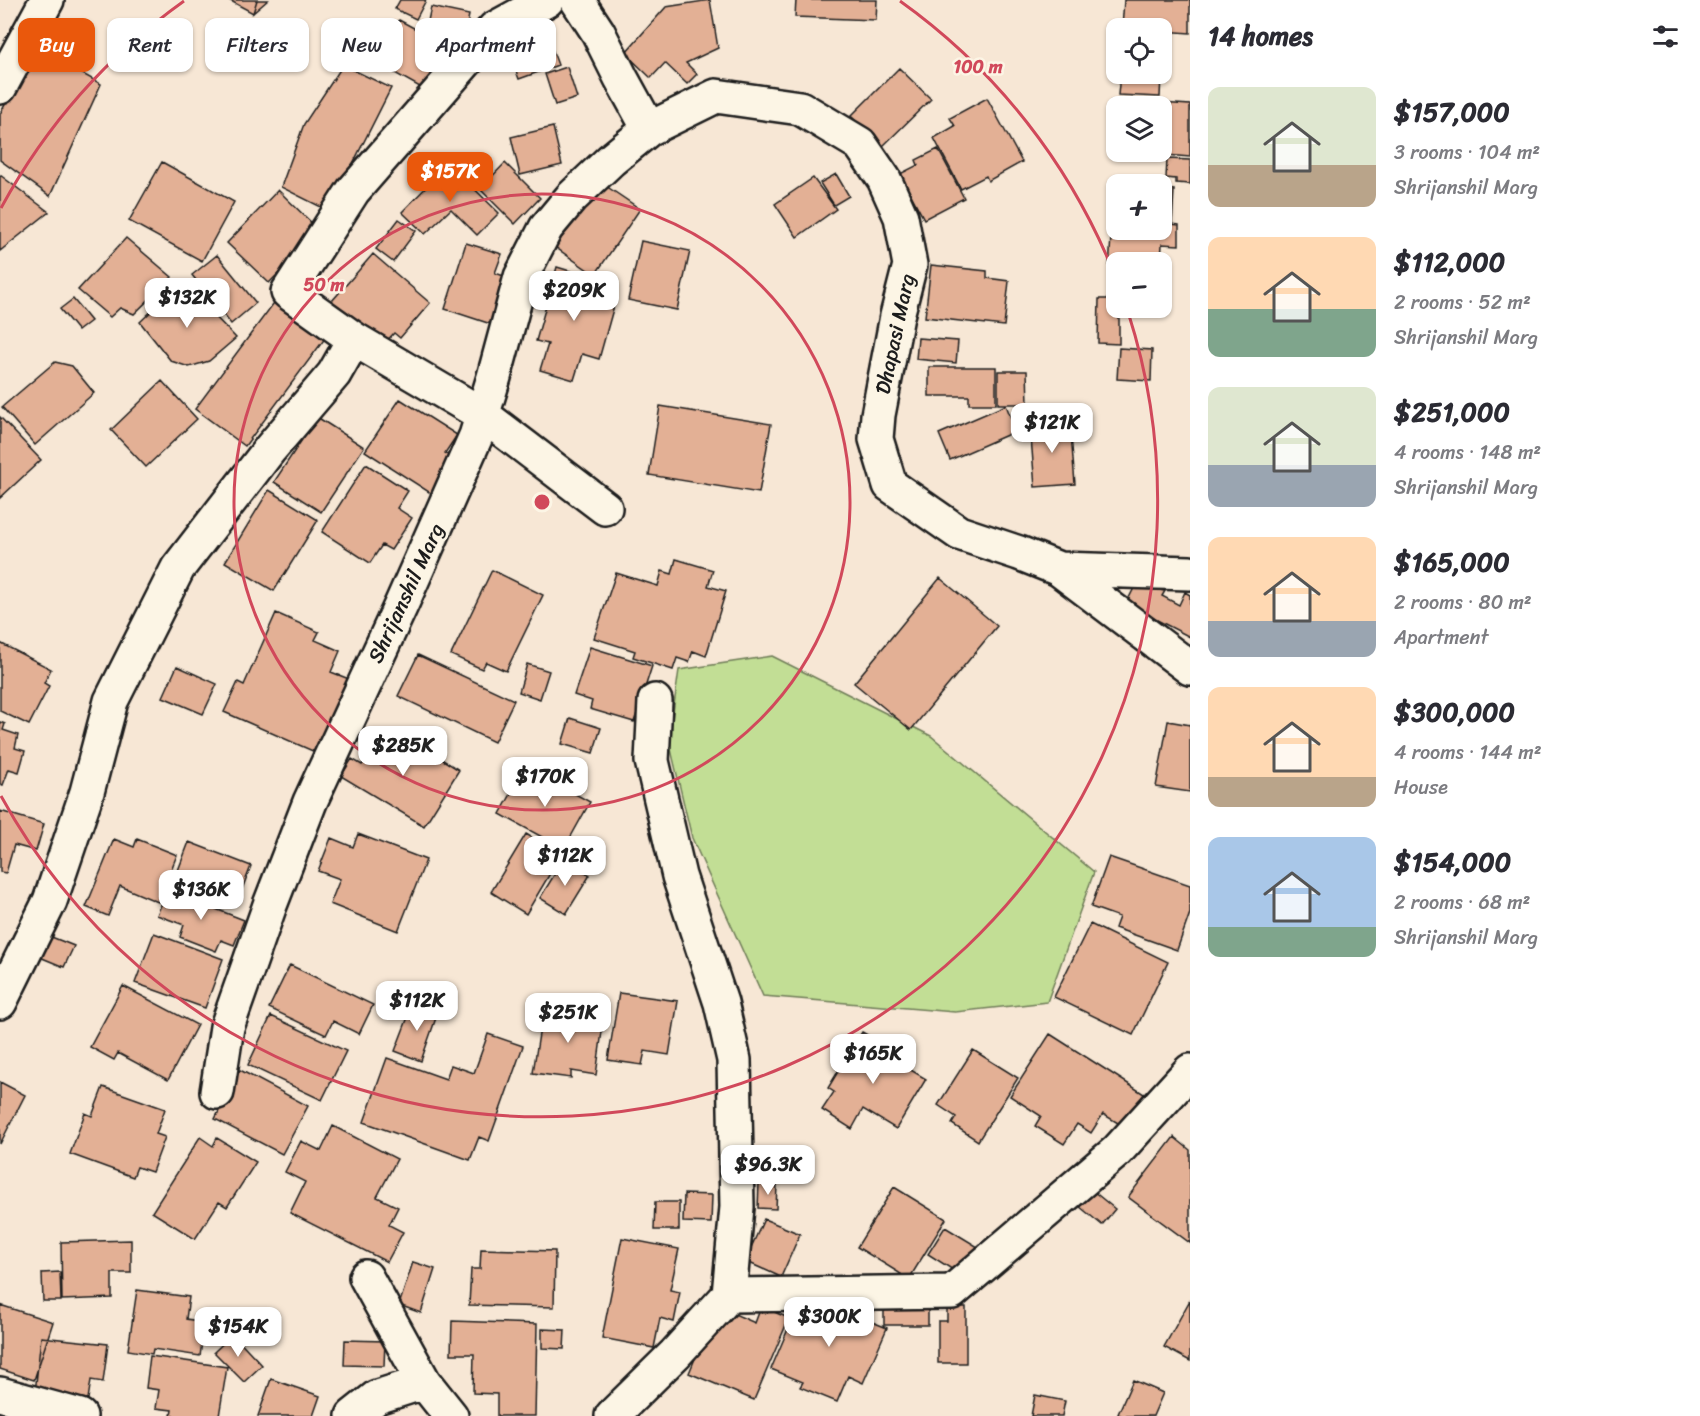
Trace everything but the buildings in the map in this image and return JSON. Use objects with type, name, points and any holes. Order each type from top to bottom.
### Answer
[{"type":"street","points":[[0,87],[46,0]]},
{"type":"street","points":[[547,0],[494,29],[353,191],[288,292],[354,339],[483,415],[605,508]]},
{"type":"street","points":[[576,0],[598,32],[648,129]]},
{"type":"street","name":"Dhapasi Marg","points":[[648,129],[716,96],[800,108],[860,144],[884,178],[901,217],[910,264],[897,316],[878,415],[876,439],[890,485],[959,533],[1019,552],[1059,569],[1190,668]]},
{"type":"street","name":"Shrijanshil Marg","points":[[217,1092],[226,1027],[274,895],[310,802],[476,436],[521,278],[546,228],[571,198],[648,129]]},
{"type":"street","points":[[0,1002],[50,901],[87,792],[111,701],[178,568],[270,449],[334,374],[354,339]]},
{"type":"street","points":[[1059,569],[1190,573]]},
{"type":"street","points":[[612,1416],[675,1354],[729,1295],[736,1207],[734,1060],[721,1003],[680,876],[652,761],[655,701]]},
{"type":"street","points":[[729,1295],[952,1292],[1117,1151],[1190,1071]]},
{"type":"street","points":[[366,1277],[424,1382],[451,1416]]},
{"type":"street","points":[[353,1416],[377,1397],[424,1382]]},
{"type":"street","points":[[0,1394],[80,1416]]},
{"type":"green space","points":[[772,656],[931,736],[1094,872],[1047,1002],[955,1012],[763,996],[692,838],[669,741],[679,670]]}]
